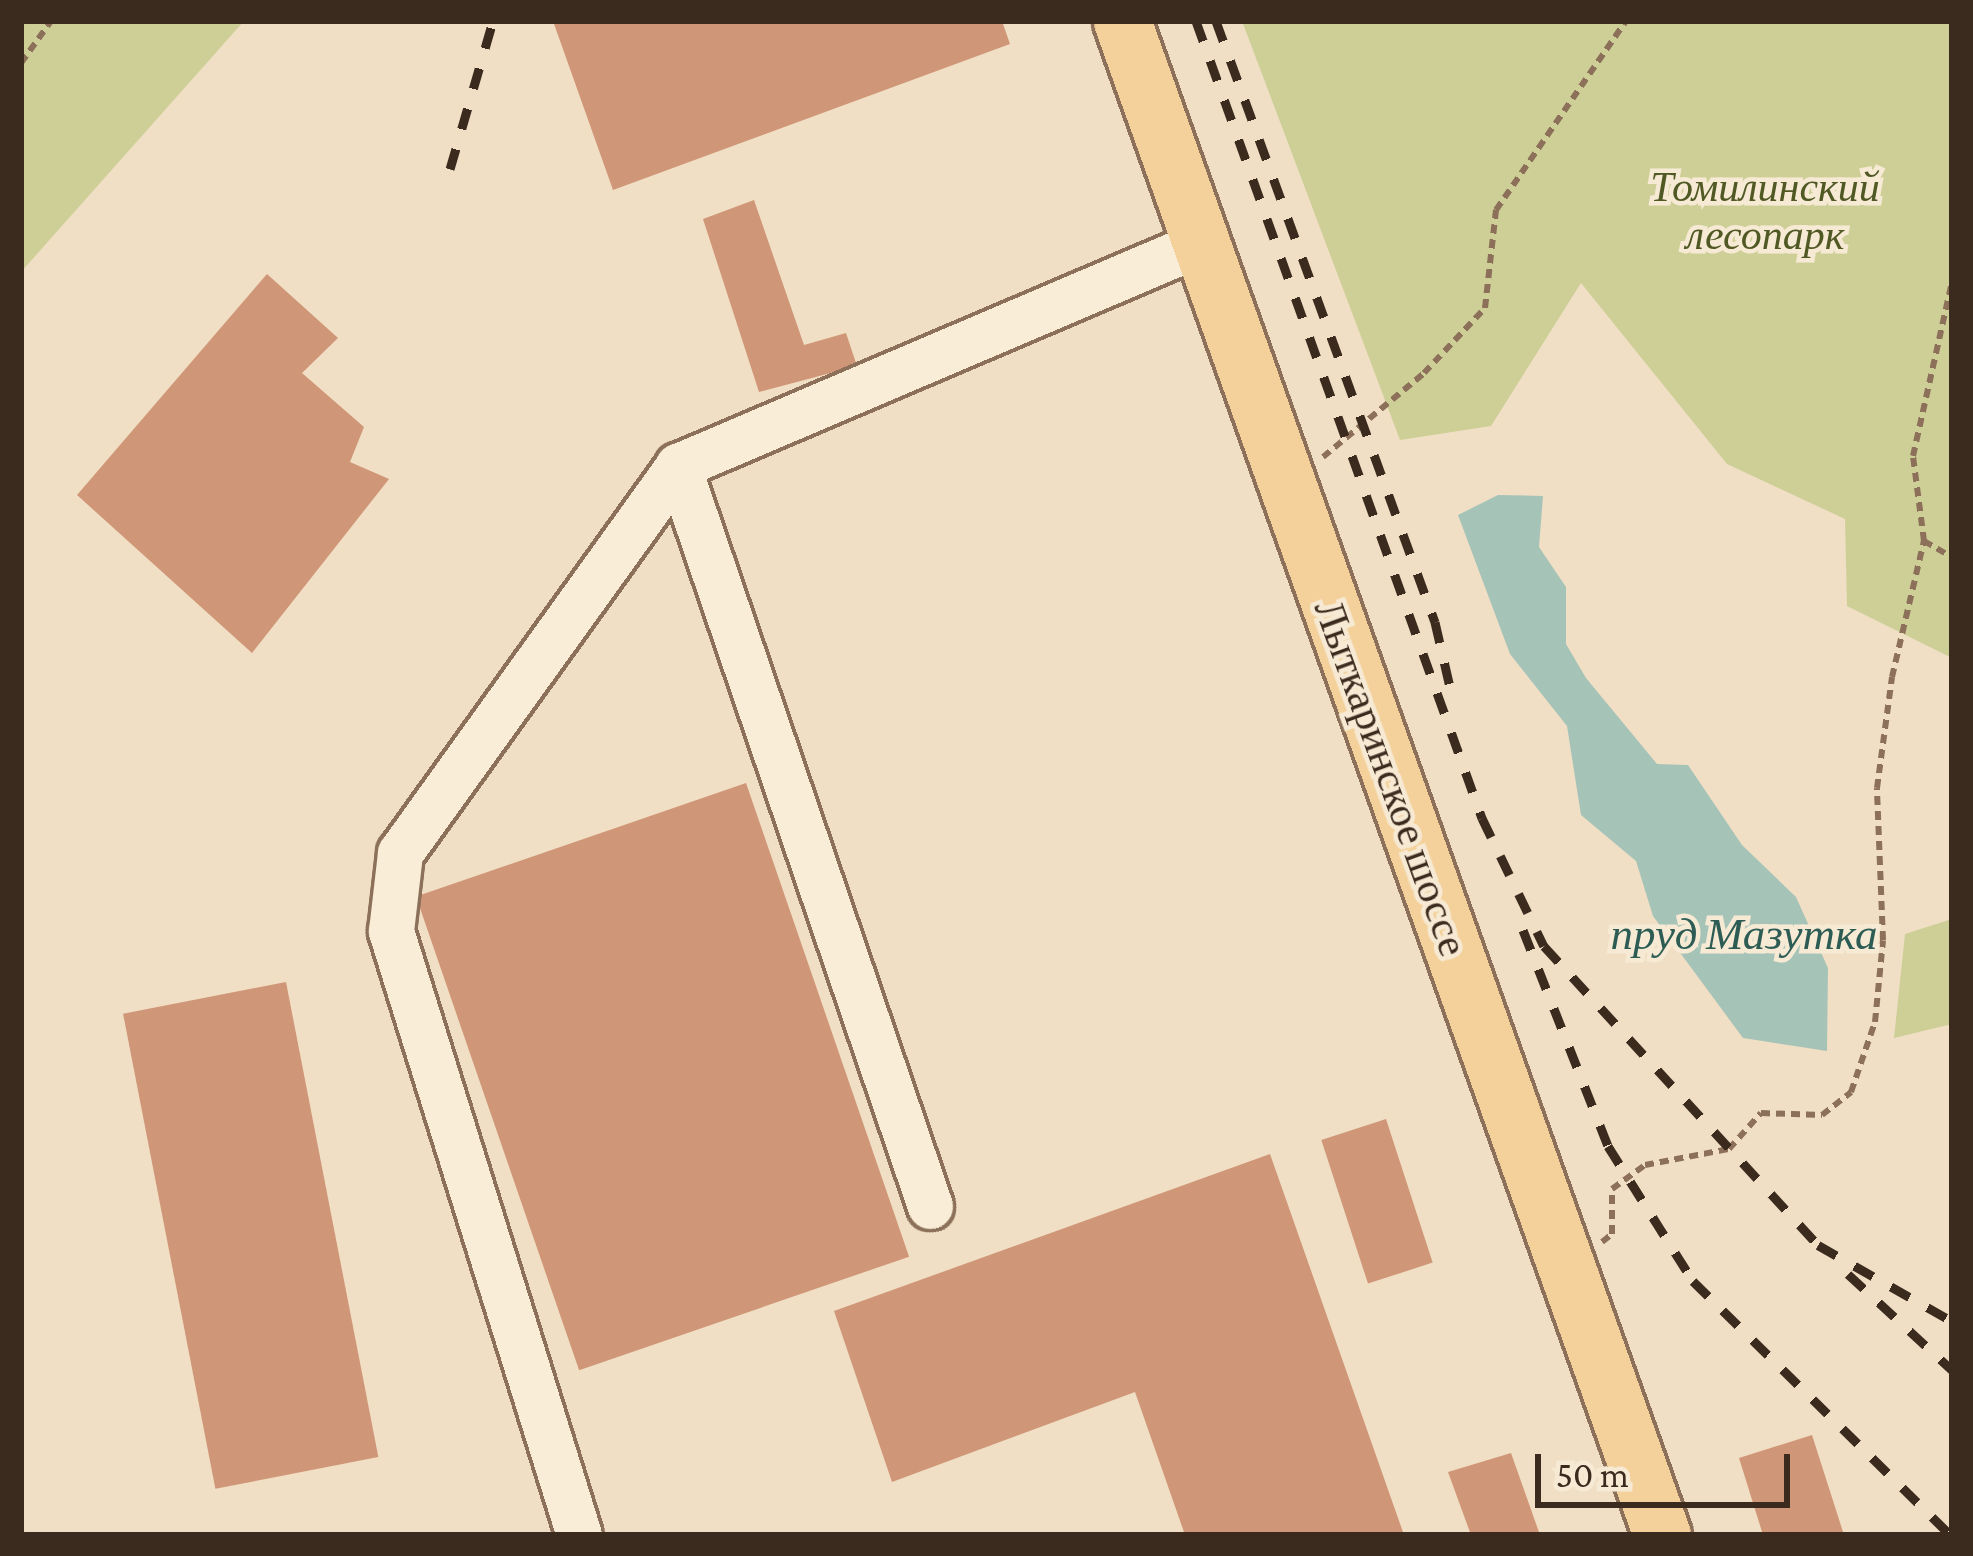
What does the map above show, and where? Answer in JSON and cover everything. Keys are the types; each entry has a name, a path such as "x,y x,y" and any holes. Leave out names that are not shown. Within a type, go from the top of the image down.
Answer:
{"main road":[{"name":"Лыткаринское шоссе","path":"1122,21 1662,1535"}],"lane":[{"path":"579,1535 391,931 400,853 678,466 1201,243"},
{"path":"678,466 930,1206"}],"path":[{"path":"21,63 51,21"},
{"path":"1316,463 1424,374 1485,308 1496,210 1626,21"},
{"path":"1565,1269 1612,1234 1612,1189 1645,1165 1729,1149 1761,1112 1822,1115 1851,1092 1875,1022 1883,940 1877,788 1892,677 1924,541 1913,456 1952,281"},
{"path":"1924,541 1952,557"}],"green space":[{"path":"21,21 244,21 21,272"},
{"name":"Томилинский лесопарк","path":"1242,21 1952,21 1952,658 1847,606 1845,519 1727,464 1581,283 1491,426 1400,440"},
{"path":"1952,919 1952,1024 1894,1038 1905,934"}],"water":[{"name":"пруд Мазутка","path":"1498,495 1543,496 1539,547 1566,587 1566,644 1586,678 1657,764 1688,765 1742,845 1796,897 1828,968 1827,1051 1743,1038 1653,916 1636,861 1581,815 1567,726 1510,654 1458,515"}],"building":[{"path":"553,21 1002,21 1010,44 613,190"},
{"path":"754,200 804,345 846,333 857,366 759,392 703,219"},
{"path":"267,274 338,338 302,373 364,427 350,462 389,479 252,653 77,495"},
{"path":"746,783 909,1257 579,1370 416,897"},
{"path":"286,982 378,1457 215,1489 123,1014"},
{"path":"1386,1119 1433,1263 1368,1284 1321,1140"},
{"path":"1270,1154 1404,1535 1185,1535 1135,1392 892,1482 834,1311"},
{"path":"1812,1435 1844,1535 1763,1535 1739,1458"},
{"path":"1511,1453 1540,1535 1471,1535 1448,1472"}],"railway":[{"path":"450,169 493,21"},
{"path":"1196,21 1482,818 1544,946 1818,1245 1952,1321"},
{"path":"1216,21 1435,622 1453,700"},
{"path":"1523,930 1608,1146 1693,1281 1951,1535"},
{"path":"1848,1274 1952,1370"}]}
